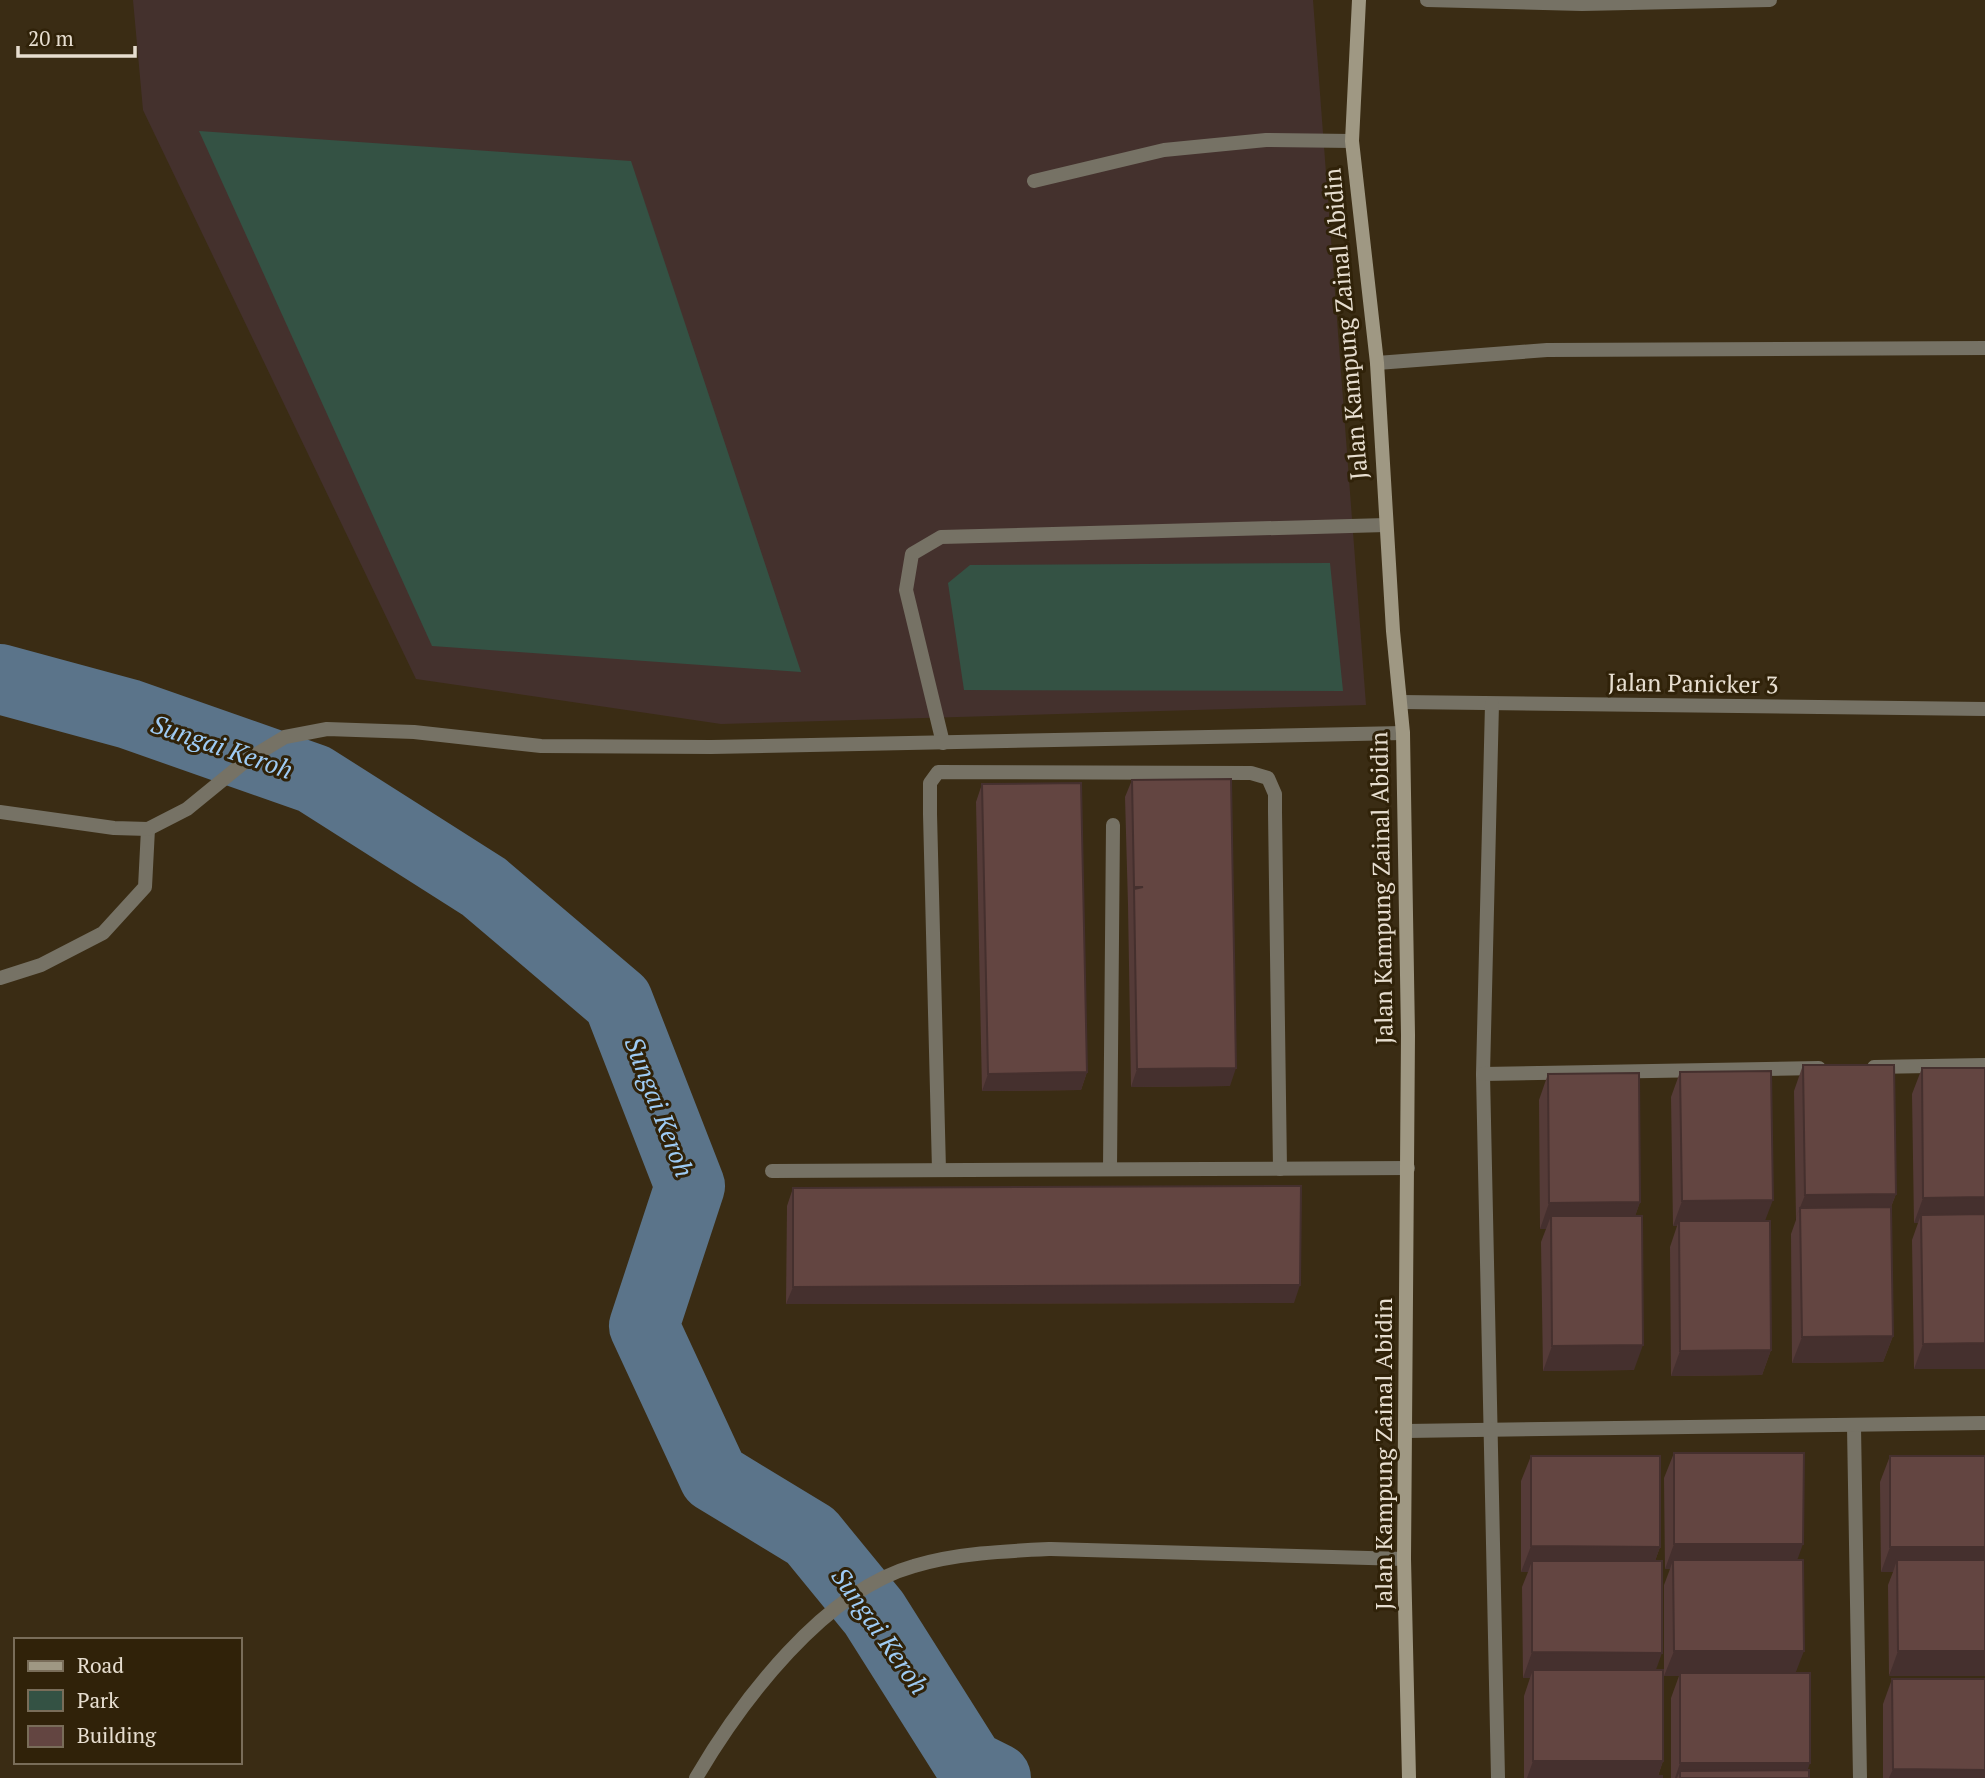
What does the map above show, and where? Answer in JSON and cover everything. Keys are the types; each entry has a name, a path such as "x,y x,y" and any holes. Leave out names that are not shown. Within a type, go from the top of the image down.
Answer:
{"street":[{"name":"Jalan Kampung Zainal Abidin","path":"1359,0 1352,141 1377,363 1386,525 1403,733 1408,1168 1404,1559 1409,1778"},
{"path":"1427,0 1582,4 1770,0"},
{"path":"1034,181 1164,150 1266,140 1352,141"},
{"path":"1377,363 1547,350 1985,348"},
{"path":"943,743 906,590 912,554 941,537 1386,525"},
{"name":"Jalan Panicker 3","path":"1401,702 1985,709"},
{"path":"1492,704 1483,1074 1498,1778"},
{"path":"0,812 114,828 148,829 187,809 247,760 285,737 327,729 362,729 541,746 711,747 1403,733"},
{"path":"939,1170 930,814 930,783 938,772 1251,772 1268,778 1275,794 1280,1169"},
{"path":"1110,1169 1113,825"},
{"path":"0,978 41,965 103,933 145,887 148,829"},
{"path":"1860,1068 1985,1065"},
{"path":"1483,1074 1832,1068"},
{"path":"772,1171 1408,1168"},
{"path":"1406,1431 1854,1427 1985,1423"},
{"path":"1854,1427 1860,1778"},
{"path":"696,1778 721,1735 749,1698 836,1607 877,1581 914,1566 993,1552 1051,1549 1404,1559"}],"shaded area":[{"path":"133,0 1313,0 1366,705 721,724 416,679 143,110"}],"green space":[{"path":"199,131 631,161 801,672 432,646"},
{"path":"1330,563 1343,691 964,690 948,583 970,565"}],"building":[{"path":"1231,779 1236,1068 1137,1069 1134,889 1143,887 1134,887 1132,780"},
{"path":"1081,783 1087,1072 988,1074 982,784"},
{"path":"1803,1065 1894,1065 1896,1194 1805,1195"},
{"path":"1922,1068 1985,1068 1985,1197 1923,1198"},
{"path":"1771,1071 1773,1200 1682,1201 1680,1072"},
{"path":"1639,1073 1640,1202 1549,1203 1548,1074"},
{"path":"1301,1186 1300,1285 793,1287 793,1188"},
{"path":"1891,1207 1893,1336 1802,1337 1800,1208"},
{"path":"1985,1214 1985,1343 1923,1344 1921,1215"},
{"path":"1551,1216 1642,1216 1643,1345 1552,1346"},
{"path":"1679,1221 1770,1221 1771,1350 1680,1351"},
{"path":"1674,1453 1804,1453 1803,1544 1674,1544"},
{"path":"1531,1456 1660,1456 1660,1547 1531,1546"},
{"path":"1890,1456 1985,1456 1985,1547 1890,1547"},
{"path":"1673,1560 1803,1560 1804,1651 1674,1651"},
{"path":"1897,1560 1985,1560 1985,1651 1898,1651"},
{"path":"1532,1561 1662,1561 1662,1653 1532,1652"},
{"path":"1533,1670 1663,1670 1663,1761 1533,1761"},
{"path":"1680,1673 1810,1673 1810,1763 1680,1763"},
{"path":"1892,1679 1985,1679 1985,1770 1893,1769"},
{"path":"1809,1770 1809,1778 1680,1778 1680,1771"},
{"path":"1662,1776 1662,1778 1532,1778"}],"waterway":[{"name":"Sungai Keroh","path":"0,679 129,714 314,779 484,887 618,1001 690,1186 644,1326 714,1477 811,1536 874,1613 970,1765 996,1778"}]}
